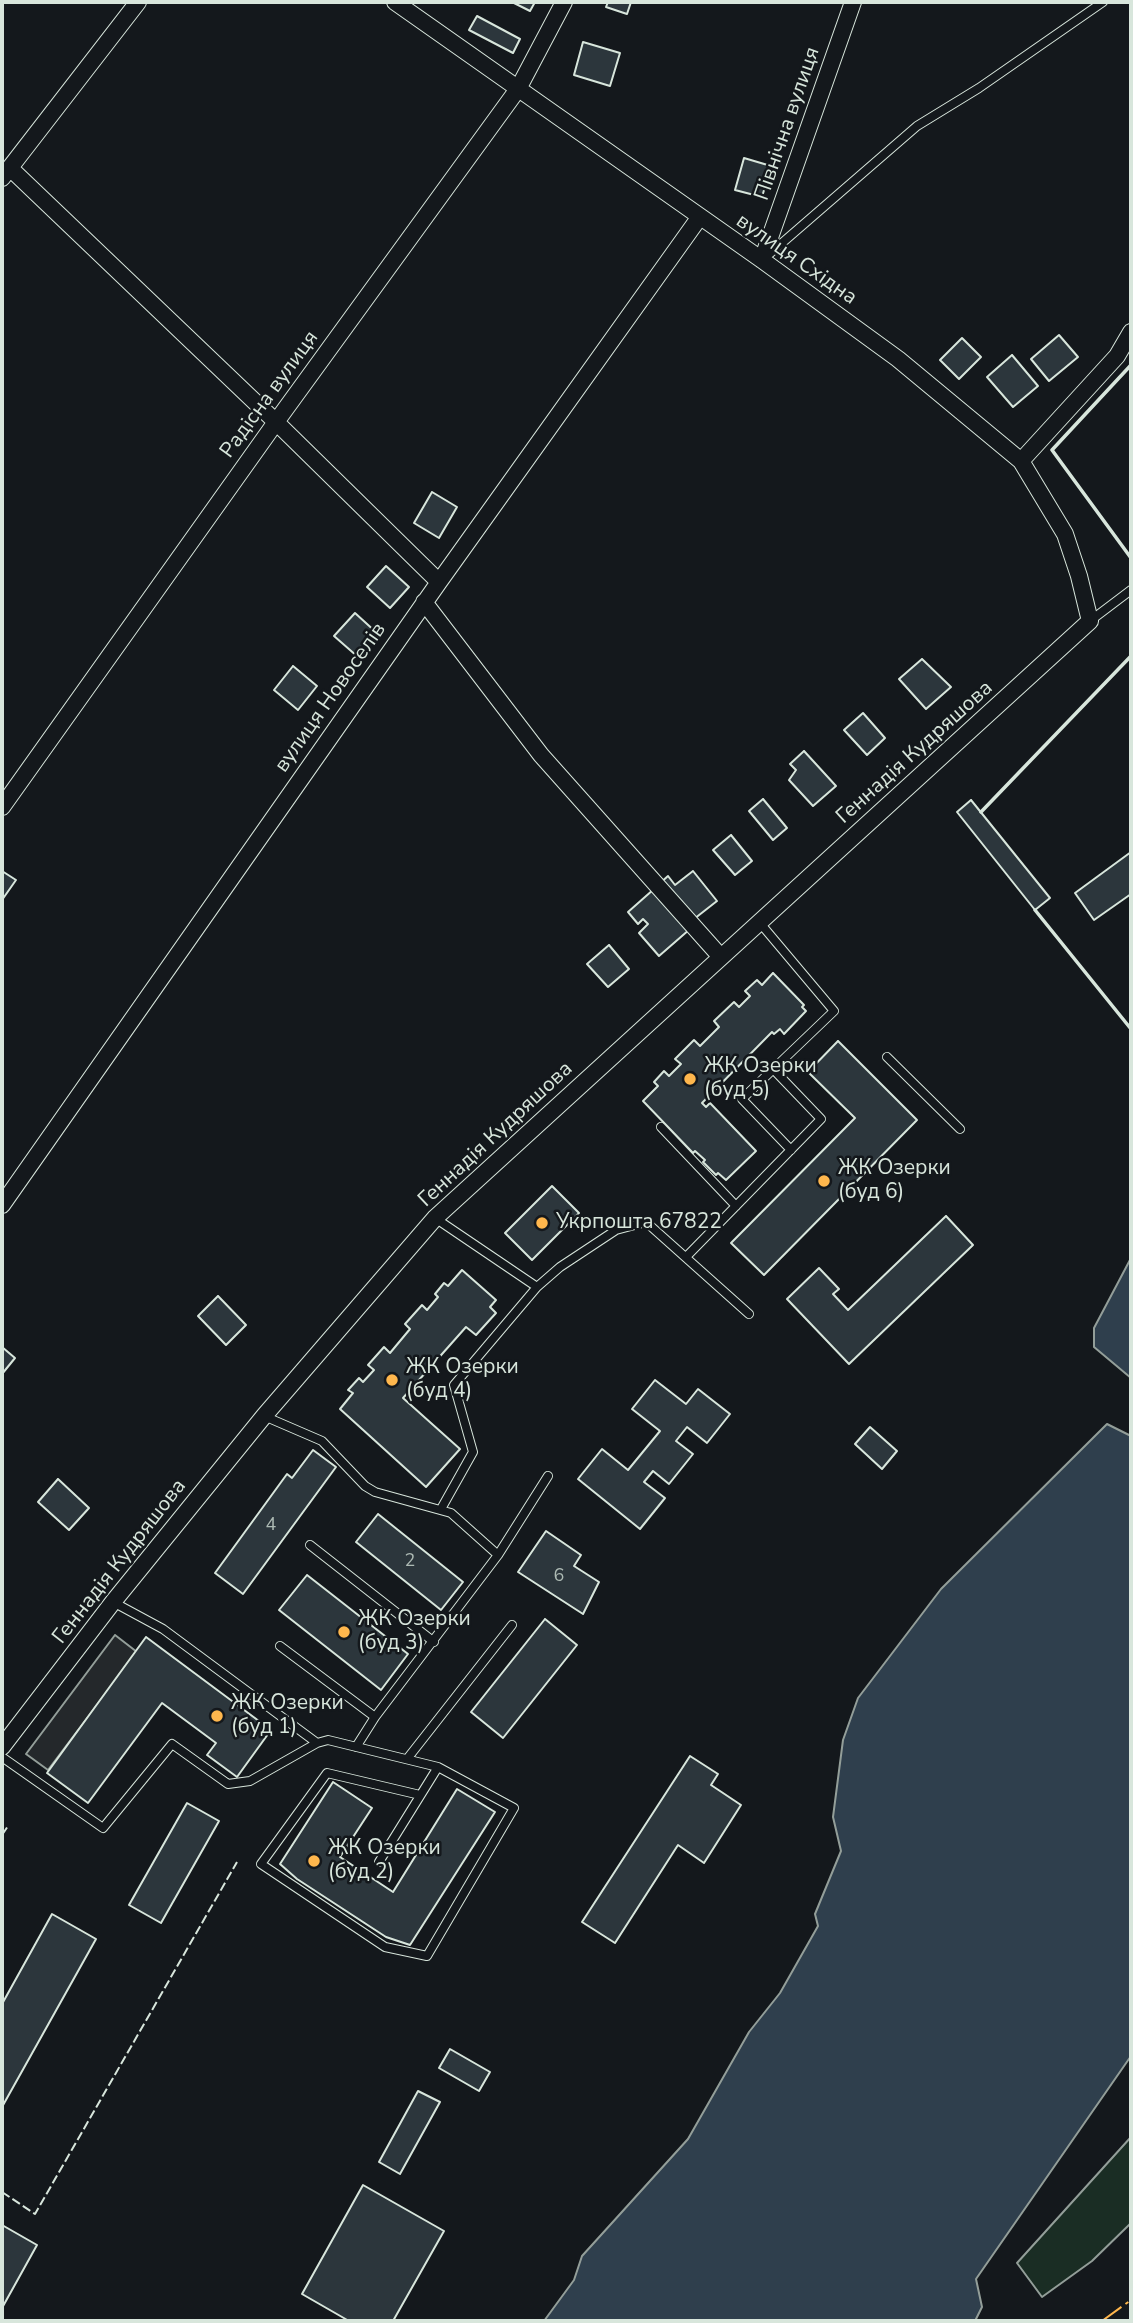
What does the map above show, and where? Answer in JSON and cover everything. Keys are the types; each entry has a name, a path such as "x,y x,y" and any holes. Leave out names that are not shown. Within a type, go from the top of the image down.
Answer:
{"street":[{"path":"138,2 4,169 276,422 439,582"},
{"name":"вулиця Східна","path":"395,2 898,359 1021,461 1065,534 1090,621"},
{"name":"Радісна вулиця","path":"2,807 276,422 518,89 564,2"},
{"name":"Північна вулиця","path":"762,260 853,2"},
{"name":"вулиця Новоселів","path":"2,1205 424,602 699,218"},
{"path":"1021,461 1117,356 1131,332"},
{"path":"424,602 541,755 720,957"},
{"name":"Геннадія Кудряшова","path":"2,1747 113,1602 264,1416 435,1218 1090,621"}],"lane":[{"path":"762,260 917,126 979,88 1103,2"},
{"path":"1090,621 1131,590"},
{"path":"760,923 834,1012 742,1099 791,1150"},
{"path":"887,1057 960,1129"},
{"path":"687,1257 821,1119 773,1069"},
{"path":"661,1127 736,1206"},
{"path":"435,1218 537,1287"},
{"path":"441,1509 473,1452 454,1385 537,1287 560,1266 616,1230 646,1222 749,1314"},
{"path":"264,1416 322,1441 365,1486 375,1492 451,1513 498,1555"},
{"path":"356,1747 375,1717 498,1555 548,1476"},
{"path":"310,1545 434,1642"},
{"path":"113,1602 163,1629 317,1743"},
{"path":"407,1759 512,1625"},
{"path":"280,1646 375,1717"},
{"path":"2,1757 103,1828 172,1744 228,1784 250,1781 317,1743 328,1740 438,1767 514,1808 427,1956 385,1947 261,1864 327,1773 420,1795"},
{"path":"379,1862 438,1767"}],"green space":[{"path":"1131,2137 1131,2223 1092,2261 1042,2297 1017,2263"}],"shaded area":[{"path":"115,1635 137,1652 48,1770 26,1754"}],"water":[{"path":"1131,1258 1131,1378 1094,1347 1094,1328"},
{"path":"1107,1424 1131,1436 1131,2056 976,2279 982,2307 975,2321 544,2321 574,2280 582,2256 688,2139 749,2032 780,1993 818,1926 815,1914 841,1851 833,1817 843,1740 858,1698 941,1589"}],"building":[{"path":"512,2 535,2 530,11"},
{"path":"608,2 631,2 627,14 606,7"},
{"path":"477,16 520,39 513,53 469,30"},
{"path":"583,42 620,53 610,86 574,75"},
{"path":"744,158 771,166 762,197 735,190"},
{"path":"1059,335 1078,357 1049,381 1031,359"},
{"path":"962,338 981,357 959,379 940,360"},
{"path":"1012,355 1038,386 1013,407 987,377"},
{"path":"432,492 457,507 439,538 414,523"},
{"path":"386,566 409,587 390,608 367,587"},
{"path":"355,613 378,634 358,657 334,636"},
{"path":"922,659 951,687 926,709 899,679"},
{"path":"293,666 317,686 298,710 274,690"},
{"path":"863,713 885,738 867,755 844,730"},
{"path":"804,751 836,786 813,806 789,780 796,770 790,764"},
{"path":"763,799 787,828 773,840 749,811"},
{"path":"971,800 1050,898 1035,910 957,812"},
{"path":"731,835 752,861 735,875 713,850"},
{"path":"1131,852 1131,894 1094,920 1075,893"},
{"path":"2,871 16,880 2,900"},
{"path":"693,871 717,901 694,919 659,884 668,876 675,885"},
{"path":"654,889 690,929 659,956 639,933 648,924 643,919 638,924 628,912"},
{"path":"609,945 629,969 608,987 587,964"},
{"name":"ЖК Озерки (буд 5)","path":"773,973 804,1005 802,1007 806,1011 784,1034 780,1029 774,1034 772,1032 702,1103 706,1107 710,1103 756,1151 726,1180 718,1173 716,1175 703,1162 705,1160 695,1151 693,1153 643,1101 658,1086 654,1082 664,1071 669,1076 681,1064 675,1059 694,1040 700,1046 719,1027 714,1021 734,1002 739,1007 750,996 745,991 757,980 762,985"},
{"name":"ЖК Озерки (буд 6)","path":"838,1041 917,1120 764,1275 731,1243 855,1118 808,1072"},
{"name":"Укрпошта 67822","path":"552,1186 579,1213 532,1260 505,1233"},
{"path":"946,1216 973,1245 849,1364 787,1299 819,1268 839,1289 833,1294 848,1310"},
{"name":"ЖК Озерки (буд 4)","path":"462,1270 496,1300 490,1307 496,1313 476,1335 466,1327 403,1398 460,1449 426,1487 340,1409 353,1393 348,1390 359,1378 363,1382 374,1370 368,1365 384,1347 390,1353 410,1329 405,1324 422,1305 427,1310 438,1297 435,1294 444,1283 448,1286"},
{"path":"218,1296 246,1325 226,1345 198,1316"},
{"path":"2,1347 15,1358 2,1374"},
{"path":"655,1380 686,1404 698,1389 730,1414 707,1443 687,1427 676,1441 693,1454 669,1484 653,1471 644,1482 665,1498 640,1529 578,1479 602,1449 628,1470 660,1431 632,1409"},
{"path":"870,1427 897,1451 882,1469 855,1444"},
{"path":"313,1450 336,1467 243,1594 215,1573 287,1474 292,1478"},
{"path":"58,1479 89,1508 69,1530 38,1502"},
{"path":"378,1514 463,1582 441,1610 356,1542"},
{"path":"546,1531 581,1555 574,1566 599,1582 583,1614 518,1572"},
{"name":"ЖК Озерки (буд 3)","path":"307,1575 408,1654 381,1690 279,1610"},
{"path":"545,1619 577,1645 503,1738 471,1712"},
{"name":"ЖК Озерки (буд 1)","path":"146,1637 271,1730 237,1777 207,1755 216,1743 162,1703 88,1803 47,1773"},
{"path":"690,1756 718,1774 711,1785 741,1805 704,1863 678,1845 615,1943 582,1922"},
{"name":"ЖК Озерки (буд 2)","path":"333,1782 372,1808 340,1857 393,1892 457,1789 495,1812 410,1945 386,1937 297,1879 280,1864"},
{"path":"187,1803 219,1821 161,1923 129,1905"},
{"path":"52,1914 96,1939 2,2107 2,2004"},
{"path":"450,2049 490,2072 479,2091 439,2068"},
{"path":"418,2091 440,2102 400,2174 379,2162"},
{"path":"363,2185 444,2231 393,2321 349,2321 302,2294"},
{"path":"2,2225 37,2245 2,2308"}],"fence":[{"path":"2,1835 8,1826"},
{"path":"2,2192 35,2214 237,1862"}],"wall":[{"path":"1131,365 1052,450 1131,558"},
{"path":"981,812 1131,656"},
{"path":"1035,910 1131,1029"}],"power":[{"path":"1102,2321 1131,2300"}],"place":[{"name":"ЖК Озерки (буд 5)","path":"690,1079"},
{"name":"ЖК Озерки (буд 6)","path":"824,1181"},
{"name":"Укрпошта 67822","path":"542,1223"},
{"name":"ЖК Озерки (буд 4)","path":"392,1380"},
{"name":"ЖК Озерки (буд 3)","path":"344,1632"},
{"name":"ЖК Озерки (буд 1)","path":"217,1716"},
{"name":"ЖК Озерки (буд 2)","path":"314,1861"}]}
